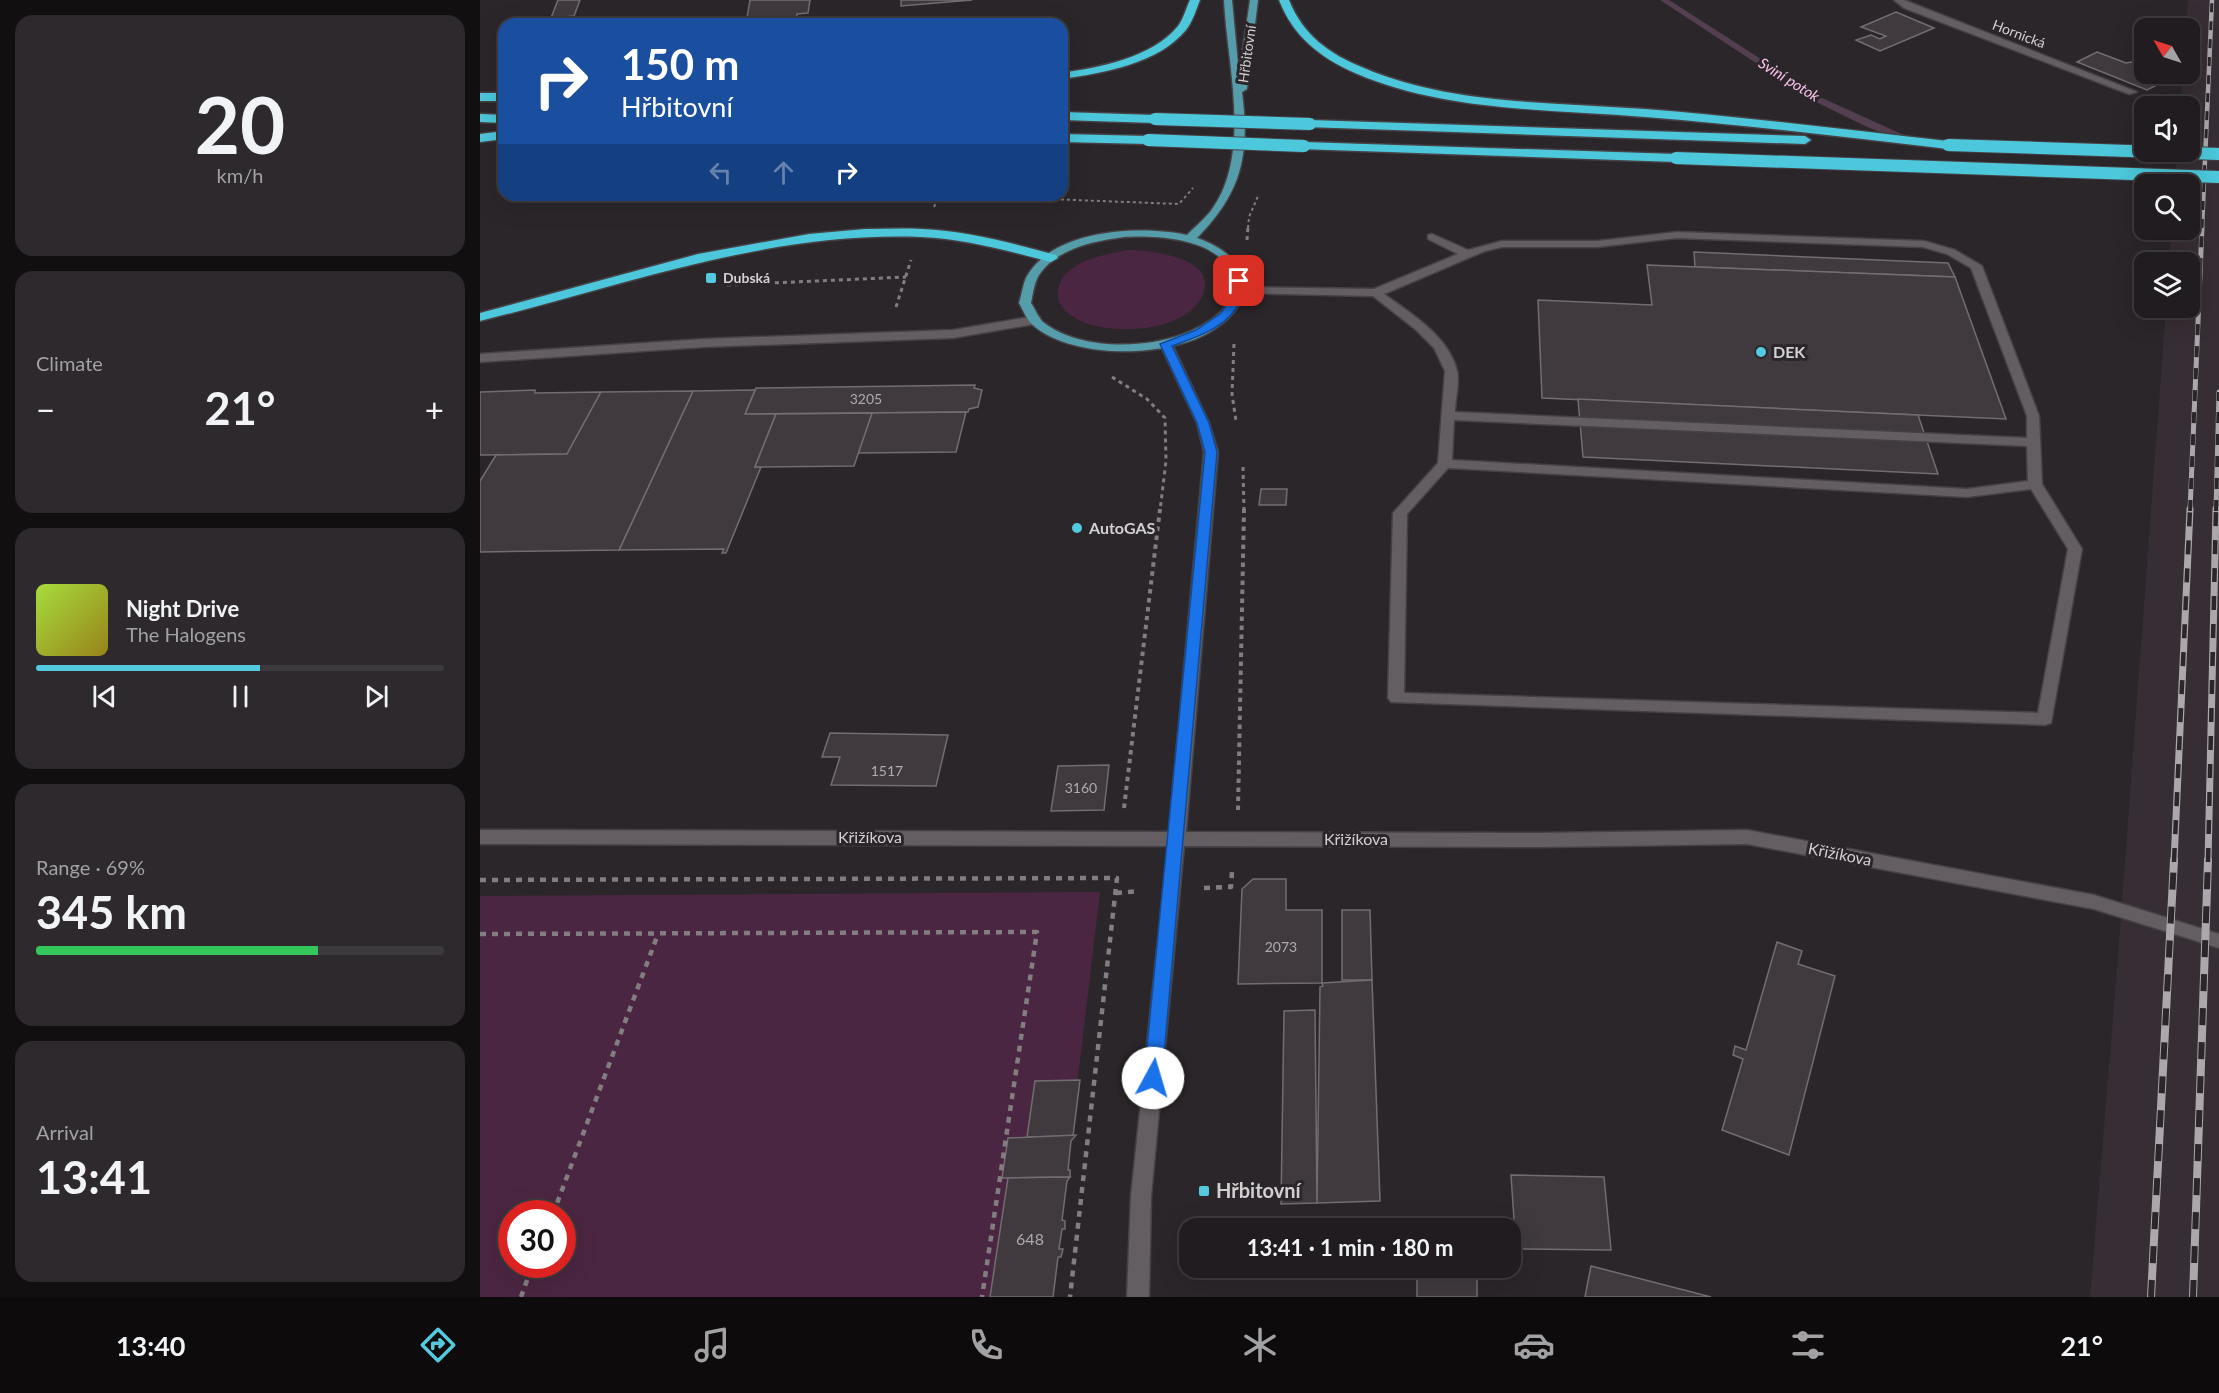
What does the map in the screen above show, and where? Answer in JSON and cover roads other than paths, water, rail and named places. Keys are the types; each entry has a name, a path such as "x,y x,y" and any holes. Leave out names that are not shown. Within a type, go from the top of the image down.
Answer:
{"highway":[{"path":"1068,75 1110,66 1157,48 1182,29 1195,0"},
{"path":"1284,0 1291,19 1300,32 1317,47 1335,59 1395,83 1469,98 1676,115 1948,145"},
{"path":"480,86 498,86"},
{"path":"480,97 498,97"},
{"path":"1068,116 2219,154"},
{"path":"480,118 498,119"},
{"path":"480,138 498,136"},
{"path":"1068,138 2219,177"},
{"path":"480,317 654,270 763,245 842,235 920,233 992,242 1051,258"}],"main road":[{"name":"Hřbitovní","path":"1189,239 1204,227 1220,207 1236,173 1240,136 1239,107 1228,26 1228,0"},
{"name":"Hřbitovní","path":"1239,107 1254,0"},
{"path":"1155,233 1189,239 1206,245 1229,261 1236,271 1239,290 1231,308 1200,332 1166,344 1127,349 1088,346 1055,335 1035,320 1026,302 1026,291 1035,273 1051,258 1071,247 1106,236 1155,233"}],"street":[{"name":"Hornická","path":"1898,0 1907,6 2132,92"},
{"path":"1239,290 1376,294 1482,248 1502,244 1597,244 1677,235 1924,244 1951,252 1976,266 2033,416 2035,484 2075,549 2045,719 1396,698 1400,513 1445,464 1451,371 1439,347 1419,327 1376,294"},
{"path":"1432,237 1467,255"},
{"path":"480,358 704,343 972,332 1035,320"},
{"path":"1138,1297 1141,1196 1211,452 1203,423 1166,344"},
{"path":"1447,416 2033,442"},
{"path":"1445,464 1967,493 2035,484"},
{"name":"Křižíkova","path":"480,837 1542,840 1747,837 2094,902 2219,941"}],"waterway":[{"name":"Sviní potok","path":"1664,0 1817,99 1870,125 1912,141"}],"railway":[{"path":"2202,228 2212,0"},
{"path":"2190,511 2202,227"},
{"path":"2216,511 2219,392"},
{"path":"2174,862 2190,509"},
{"path":"2208,862 2216,509"},
{"path":"2151,1297 2174,860"},
{"path":"2193,1297 2208,860"}],"place":[{"name":"Dubská","path":"711,278"},
{"name":"DEK","path":"1761,352"},
{"name":"AutoGAS","path":"1077,528"},
{"name":"Hřbitovní","path":"1204,1191"}]}
